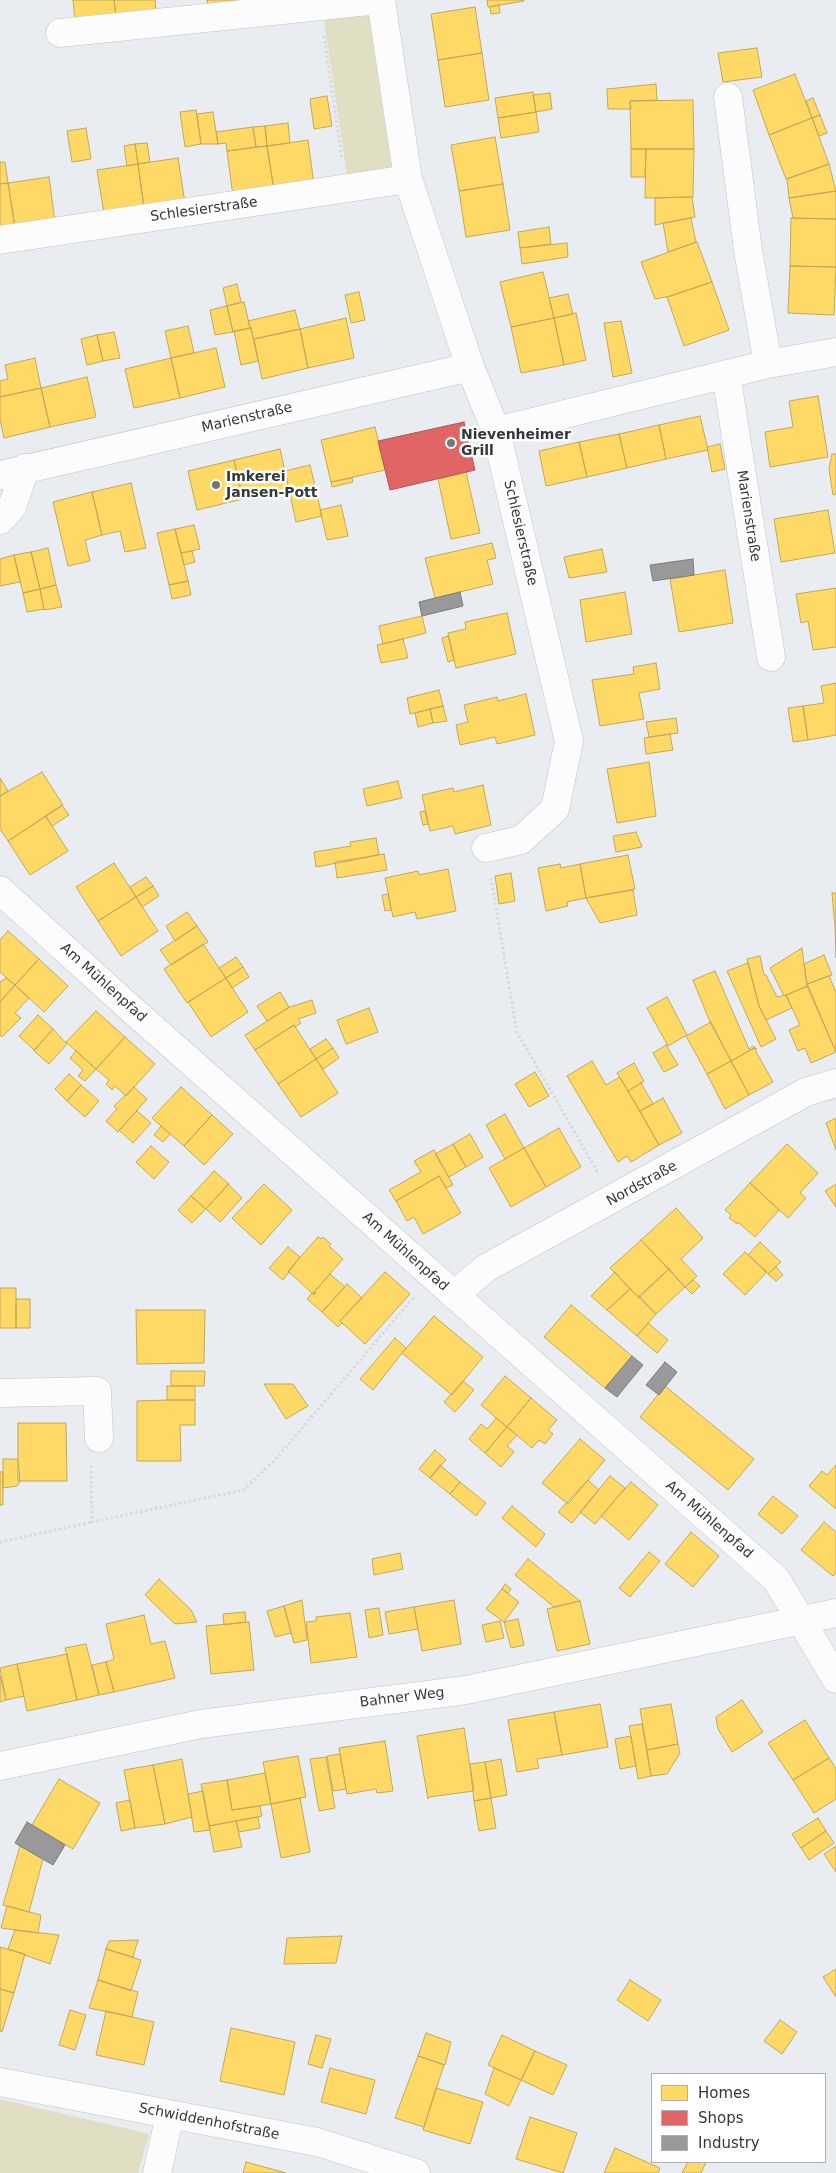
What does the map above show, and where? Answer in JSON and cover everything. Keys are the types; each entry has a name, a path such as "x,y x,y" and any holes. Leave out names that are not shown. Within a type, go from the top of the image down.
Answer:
{"street":[{"name":"Schlesierstraße","path":"60,33 380,0 408,179 470,367 496,431 568,741 555,809 521,840 486,848"},
{"path":"728,97 748,250 768,364"},
{"name":"Schlesierstraße","path":"0,240 408,179"},
{"path":"496,431 768,364 836,352"},
{"name":"Marienstraße","path":"0,520 12,507 13,472 470,367"},
{"name":"Marienstraße","path":"726,374 771,657"},
{"name":"Am Mühlenpfad","path":"0,890 432,1276 776,1579 803,1621 836,1679"},
{"name":"Nordstraße","path":"454,1295 486,1268 613,1200 806,1092 836,1083"},
{"path":"0,1393 97,1391 99,1438"},
{"name":"Bahner Weg","path":"0,1766 201,1724 466,1690 836,1613"},
{"name":"Schwiddenhofstraße","path":"0,2082 317,2142 416,2173"},
{"path":"157,2173 170,2115"}],"path":[{"path":"319,6 346,189"},
{"path":"486,848 517,1032 613,1200"},
{"path":"0,1542 243,1490 274,1461 432,1276"},
{"path":"92,1522 90,1458 99,1438"}],"shaded area":[{"path":"369,14 392,171 348,182 323,15"},
{"path":"0,2099 149,2134 138,2173 0,2173"}],"building: Homes":[{"path":"73,0 114,0 116,16 75,20"},
{"path":"114,0 155,0 156,12 116,16"},
{"path":"207,0 248,0 208,6"},
{"path":"487,0 524,0 524,1 488,7"},
{"path":"499,5 500,13 491,14 490,7"},
{"path":"475,7 482,53 438,60 431,14"},
{"path":"757,48 762,77 723,82 718,53"},
{"path":"482,53 489,100 445,107 438,60"},
{"path":"795,74 812,118 769,135 753,90"},
{"path":"656,84 657,100 630,101 631,109 608,109 607,89"},
{"path":"533,92 536,112 498,118 495,98"},
{"path":"550,93 552,109 536,112 533,95"},
{"path":"327,96 332,126 314,129 310,99"},
{"path":"813,98 820,115 812,118 806,101"},
{"path":"693,100 694,149 631,149 630,101"},
{"path":"196,110 201,144 185,147 180,112"},
{"path":"213,112 218,144 201,144 197,114"},
{"path":"536,112 539,132 501,138 498,118"},
{"path":"820,115 827,133 819,136 812,118"},
{"path":"812,118 829,164 786,179 769,135"},
{"path":"288,123 290,143 267,146 265,126"},
{"path":"265,126 267,146 256,147 253,127"},
{"path":"253,127 256,147 227,151 226,143 218,144 216,132"},
{"path":"86,128 91,159 72,162 67,131"},
{"path":"495,137 503,184 459,191 451,145"},
{"path":"308,140 314,184 274,190 267,146"},
{"path":"147,143 150,162 138,164 135,144"},
{"path":"135,144 138,164 127,166 124,146"},
{"path":"267,146 274,190 233,196 227,151"},
{"path":"631,149 646,149 645,177 631,177"},
{"path":"646,149 694,149 693,197 645,198"},
{"path":"178,158 185,203 144,208 138,164"},
{"path":"0,162 5,162 8,183 0,184"},
{"path":"138,164 144,208 104,214 97,170"},
{"path":"829,164 836,191 789,198 787,179"},
{"path":"49,177 55,221 15,227 8,183"},
{"path":"8,183 15,227 0,229 0,184"},
{"path":"503,184 510,230 466,237 459,191"},
{"path":"836,191 836,219 793,218 789,198"},
{"path":"692,197 695,217 655,225 655,198"},
{"path":"691,218 696,242 668,252 663,223"},
{"path":"791,218 836,219 836,267 790,266"},
{"path":"549,227 551,244 520,248 518,232"},
{"path":"697,242 712,282 671,296 655,299 641,262"},
{"path":"567,243 568,257 522,264 520,248"},
{"path":"790,266 836,267 834,315 788,313"},
{"path":"543,272 554,318 511,327 500,282"},
{"path":"712,282 729,330 684,346 667,297"},
{"path":"237,284 241,302 227,306 223,288"},
{"path":"359,292 365,320 351,323 345,295"},
{"path":"568,294 573,314 554,318 549,298"},
{"path":"244,302 250,328 233,332 227,306"},
{"path":"227,306 233,332 215,335 210,310"},
{"path":"295,310 300,329 254,339 248,321"},
{"path":"576,313 586,360 564,365 554,318"},
{"path":"346,318 354,358 308,368 300,329"},
{"path":"554,318 564,365 521,373 511,327"},
{"path":"621,321 632,373 613,377 604,323"},
{"path":"188,326 194,353 171,358 165,331"},
{"path":"251,328 258,361 241,365 234,331"},
{"path":"300,329 308,368 262,379 254,339"},
{"path":"114,332 120,358 103,361 97,335"},
{"path":"97,335 103,361 87,365 81,339"},
{"path":"216,348 225,387 180,398 171,358"},
{"path":"35,358 41,388 0,397 0,381 8,379 5,365"},
{"path":"171,358 180,398 134,408 125,369"},
{"path":"87,377 96,417 50,427 41,388"},
{"path":"41,388 50,427 4,438 0,419 0,397"},
{"path":"818,396 828,457 770,467 765,432 793,427 789,401"},
{"path":"700,416 708,450 666,459 659,425"},
{"path":"659,425 666,459 627,468 619,434"},
{"path":"375,427 385,470 331,482 321,440"},
{"path":"619,434 627,468 587,477 579,442"},
{"path":"579,442 587,477 546,486 539,451"},
{"path":"720,444 725,469 712,472 707,447"},
{"path":"280,449 289,489 243,499 234,460"},
{"path":"832,454 836,454 836,494 833,495 829,469"},
{"name":"Imkerei Jansen-Pott","path":"234,460 243,499 197,510 188,471"},
{"path":"310,465 322,516 296,522 285,471"},
{"path":"466,472 480,533 451,539 438,479"},
{"path":"352,478 353,482 332,487 331,482"},
{"path":"131,483 146,548 125,552 120,531 102,535 92,492"},
{"path":"92,492 102,535 85,540 90,561 68,566 53,502"},
{"path":"341,505 348,536 327,540 320,510"},
{"path":"828,510 835,553 781,562 774,519"},
{"path":"194,525 200,549 181,553 175,529"},
{"path":"175,529 188,581 169,585 157,533"},
{"path":"492,543 496,558 487,560 493,584 435,598 425,558"},
{"path":"48,548 56,585 40,589 31,552"},
{"path":"602,549 607,572 569,578 564,557"},
{"path":"192,551 195,562 184,565 181,553"},
{"path":"31,552 40,589 23,593 14,555"},
{"path":"14,555 20,582 0,586 0,559"},
{"path":"725,570 733,623 679,632 670,579"},
{"path":"188,581 191,595 172,599 169,585"},
{"path":"56,585 62,607 44,610 40,589"},
{"path":"836,588 836,647 813,650 808,621 801,623 796,594"},
{"path":"40,589 44,609 27,612 23,593"},
{"path":"625,592 632,634 586,642 580,600"},
{"path":"507,613 516,654 456,668 448,633 466,629 465,622"},
{"path":"422,616 426,633 383,644 379,626"},
{"path":"448,636 454,660 448,662 442,638"},
{"path":"403,639 408,658 381,663 377,645"},
{"path":"656,663 660,689 639,693 644,719 600,726 592,680 634,674 633,667"},
{"path":"836,683 836,735 808,740 803,706 824,703 821,686"},
{"path":"439,690 443,706 410,714 407,698"},
{"path":"526,694 535,735 497,744 495,737 460,745 456,725 468,722 464,705 497,697 498,701"},
{"path":"443,706 447,721 433,723 430,709"},
{"path":"803,706 808,740 793,742 788,708"},
{"path":"430,709 433,723 418,727 415,713"},
{"path":"676,718 678,733 649,737 646,722"},
{"path":"670,734 673,750 646,754 644,738"},
{"path":"649,762 656,816 617,823 607,769"},
{"path":"42,772 63,805 8,841 0,829 0,796"},
{"path":"0,778 8,791 0,796"},
{"path":"398,781 402,798 367,806 363,789"},
{"path":"483,785 491,825 455,834 453,826 430,831 422,795 453,788 454,792"},
{"path":"62,805 69,815 52,826 45,816"},
{"path":"425,811 428,824 423,825 420,812"},
{"path":"46,816 68,851 30,875 8,841"},
{"path":"636,832 642,847 616,852 613,836"},
{"path":"376,838 379,855 316,867 314,852 351,846 350,842"},
{"path":"384,854 387,870 337,878 335,862"},
{"path":"628,855 635,889 586,898 580,864"},
{"path":"114,863 136,897 98,921 76,887"},
{"path":"560,864 561,868 580,864 586,898 567,902 568,906 546,911 538,868"},
{"path":"448,869 456,911 417,919 415,912 393,917 385,878 418,871 419,875"},
{"path":"511,873 515,901 499,904 495,876"},
{"path":"146,877 153,886 136,897 130,887"},
{"path":"153,886 159,896 142,907 136,897"},
{"path":"633,890 637,915 600,923 586,898"},
{"path":"832,893 836,893 836,958 835,927"},
{"path":"388,894 391,910 385,911 382,895"},
{"path":"136,897 158,931 121,956 98,921"},
{"path":"187,912 197,926 175,941 166,926"},
{"path":"197,926 208,942 171,965 160,950"},
{"path":"8,931 39,959 15,985 0,972 0,940"},
{"path":"203,944 226,978 187,1003 164,969"},
{"path":"802,948 807,986 784,996 770,968"},
{"path":"824,955 832,975 807,984 804,964"},
{"path":"760,956 764,975 766,975 777,997 786,995 792,1008 766,1020 759,1006 747,959"},
{"path":"236,957 243,967 226,978 219,968"},
{"path":"39,959 68,986 44,1012 15,985"},
{"path":"748,963 759,1006 776,1039 761,1047 727,971"},
{"path":"243,967 249,977 232,988 226,978"},
{"path":"715,971 749,1049 753,1046 757,1049 754,1048 731,1061 710,1022 693,980"},
{"path":"829,976 836,992 836,1052 807,986 807,984"},
{"path":"6,978 15,985 0,1002 0,982"},
{"path":"226,978 248,1012 211,1037 188,1002"},
{"path":"15,985 29,998 15,1013 21,1018 2,1037 0,1035 0,1002"},
{"path":"808,986 836,1052 811,1063 805,1048 798,1051 789,1030 800,1025 786,995"},
{"path":"280,992 289,1007 267,1021 257,1006"},
{"path":"667,997 687,1035 668,1046 647,1008"},
{"path":"312,1000 316,1013 298,1019 301,1023 295,1027 294,1025 255,1050 245,1035 290,1007"},
{"path":"369,1008 378,1032 346,1044 337,1020"},
{"path":"96,1011 125,1037 96,1069 66,1042"},
{"path":"38,1015 53,1029 34,1050 19,1036"},
{"path":"711,1022 731,1061 707,1074 686,1036"},
{"path":"294,1025 316,1059 278,1084 255,1050"},
{"path":"53,1029 67,1044 49,1064 34,1051"},
{"path":"125,1037 155,1064 126,1096 115,1086 112,1090 106,1084 109,1080 96,1069"},
{"path":"326,1039 333,1048 316,1059 310,1049"},
{"path":"666,1045 678,1065 664,1072 653,1053"},
{"path":"333,1048 339,1058 323,1069 316,1059"},
{"path":"754,1048 773,1082 749,1095 731,1061"},
{"path":"76,1051 96,1069 85,1081 78,1076 83,1070 70,1058"},
{"path":"316,1059 338,1093 301,1117 278,1084"},
{"path":"592,1061 606,1085 620,1077 659,1145 631,1162 627,1156 618,1162 567,1076"},
{"path":"731,1061 749,1095 725,1109 707,1074"},
{"path":"634,1063 644,1081 628,1091 617,1073"},
{"path":"535,1072 549,1096 529,1107 515,1084"},
{"path":"69,1074 81,1085 67,1101 55,1089"},
{"path":"641,1083 653,1104 640,1111 628,1091"},
{"path":"81,1085 99,1101 85,1117 67,1101"},
{"path":"134,1087 147,1099 118,1132 106,1121 117,1109 114,1106"},
{"path":"181,1087 212,1115 184,1146 152,1118"},
{"path":"663,1098 682,1133 659,1145 640,1111"},
{"path":"137,1111 151,1123 133,1143 119,1130"},
{"path":"505,1114 524,1148 505,1159 486,1125"},
{"path":"212,1115 233,1134 204,1165 184,1146"},
{"path":"836,1118 836,1150 826,1123"},
{"path":"161,1126 170,1134 163,1142 154,1135"},
{"path":"559,1128 581,1167 546,1187 524,1148"},
{"path":"470,1134 483,1157 466,1167 453,1144"},
{"path":"453,1144 466,1167 449,1177 435,1154"},
{"path":"787,1144 818,1173 800,1193 806,1198 788,1218 750,1183"},
{"path":"151,1146 169,1162 154,1179 136,1162"},
{"path":"524,1148 546,1187 511,1207 489,1168"},
{"path":"434,1150 453,1185 446,1188 439,1176 396,1201 389,1190 421,1172 414,1161"},
{"path":"214,1171 229,1184 206,1209 191,1196"},
{"path":"439,1176 461,1213 423,1234 414,1217 407,1221 396,1201"},
{"path":"750,1183 779,1210 755,1237 738,1222 737,1224 729,1218 731,1215 725,1210"},
{"path":"228,1184 242,1198 220,1222 206,1209"},
{"path":"264,1184 292,1210 261,1245 232,1218"},
{"path":"836,1184 836,1207 825,1191"},
{"path":"191,1196 206,1209 192,1223 178,1210"},
{"path":"676,1208 703,1238 681,1259 697,1276 685,1287 641,1240"},
{"path":"318,1237 321,1239 323,1237 331,1244 329,1246 343,1259 314,1292 314,1295 288,1271"},
{"path":"641,1240 669,1269 639,1298 610,1268"},
{"path":"760,1242 781,1262 768,1274 748,1255"},
{"path":"288,1247 300,1257 283,1280 269,1268"},
{"path":"745,1252 767,1272 745,1295 723,1274"},
{"path":"776,1267 783,1275 776,1281 768,1274"},
{"path":"669,1269 685,1287 656,1314 639,1296"},
{"path":"385,1272 410,1294 365,1344 340,1321"},
{"path":"615,1272 630,1289 607,1310 591,1296"},
{"path":"330,1274 345,1287 322,1312 307,1299 312,1293 316,1293 314,1292"},
{"path":"693,1280 700,1286 692,1294 685,1287"},
{"path":"347,1284 362,1298 340,1321 342,1323 338,1327 322,1312"},
{"path":"0,1288 16,1288 16,1328 0,1328"},
{"path":"630,1289 656,1314 637,1336 607,1310"},
{"path":"16,1299 30,1299 30,1328 16,1328"},
{"path":"571,1305 632,1356 605,1388 544,1337"},
{"path":"136,1310 205,1310 204,1363 137,1364"},
{"path":"434,1316 483,1357 452,1395 402,1353"},
{"path":"648,1323 668,1340 657,1353 637,1336"},
{"path":"395,1338 406,1348 373,1390 360,1379"},
{"path":"171,1371 205,1371 204,1386 171,1386"},
{"path":"505,1376 531,1398 507,1427 481,1405"},
{"path":"463,1381 474,1390 455,1412 444,1402"},
{"path":"264,1384 293,1384 308,1406 286,1419"},
{"path":"167,1386 195,1386 195,1400 167,1400"},
{"path":"665,1386 754,1459 728,1490 640,1417"},
{"path":"531,1398 557,1420 548,1430 553,1434 545,1444 539,1440 532,1448 507,1427"},
{"path":"195,1400 195,1425 180,1425 181,1461 137,1461 137,1401"},
{"path":"496,1418 507,1427 485,1453 469,1439 481,1424 487,1429"},
{"path":"18,1423 66,1423 67,1481 18,1481"},
{"path":"507,1427 517,1435 507,1446 514,1452 501,1467 485,1453"},
{"path":"580,1439 605,1460 568,1504 542,1483"},
{"path":"435,1450 446,1460 430,1478 419,1469"},
{"path":"3,1459 18,1459 20,1482 17,1486 3,1488"},
{"path":"440,1465 460,1482 450,1494 430,1478"},
{"path":"836,1465 836,1509 809,1486 822,1471 827,1475"},
{"path":"0,1472 3,1472 3,1505 0,1505"},
{"path":"610,1476 625,1488 595,1524 580,1512"},
{"path":"588,1480 599,1490 572,1523 558,1512"},
{"path":"460,1482 486,1503 476,1516 450,1494"},
{"path":"631,1482 658,1505 629,1540 601,1516"},
{"path":"773,1496 798,1516 782,1534 758,1514"},
{"path":"512,1506 545,1534 536,1547 502,1518"},
{"path":"824,1522 836,1532 836,1573 833,1576 801,1550"},
{"path":"691,1532 719,1556 693,1587 665,1564"},
{"path":"649,1552 660,1561 630,1597 619,1588"},
{"path":"400,1553 403,1569 374,1575 372,1559"},
{"path":"528,1559 580,1601 554,1607 515,1575"},
{"path":"159,1579 191,1610 197,1622 175,1624 145,1595"},
{"path":"505,1584 511,1589 508,1593 502,1589"},
{"path":"502,1589 519,1602 504,1622 486,1609"},
{"path":"302,1600 307,1640 294,1643 284,1606"},
{"path":"454,1600 461,1644 422,1651 414,1607"},
{"path":"580,1601 590,1644 557,1651 547,1609"},
{"path":"284,1606 291,1633 275,1637 267,1611"},
{"path":"414,1607 418,1629 389,1634 385,1612"},
{"path":"379,1608 383,1635 369,1638 365,1610"},
{"path":"245,1612 246,1622 224,1625 223,1614"},
{"path":"350,1613 357,1657 311,1663 306,1622 316,1621 316,1617"},
{"path":"144,1615 151,1644 165,1641 175,1678 114,1692 106,1662 114,1659 106,1624"},
{"path":"518,1619 524,1645 511,1648 504,1622"},
{"path":"500,1621 504,1638 486,1642 482,1625"},
{"path":"249,1622 254,1670 211,1674 206,1626"},
{"path":"86,1644 99,1695 77,1700 65,1648"},
{"path":"67,1654 77,1700 27,1711 17,1664"},
{"path":"106,1662 114,1692 99,1695 92,1665"},
{"path":"17,1664 24,1696 6,1700 0,1668"},
{"path":"0,1676 6,1700 0,1702"},
{"path":"742,1700 763,1732 732,1752 718,1729 716,1717"},
{"path":"600,1704 608,1747 562,1755 554,1712"},
{"path":"671,1704 678,1744 647,1750 640,1709"},
{"path":"554,1712 562,1755 537,1759 539,1768 517,1772 508,1720"},
{"path":"805,1720 829,1758 793,1780 768,1743"},
{"path":"642,1724 651,1776 638,1779 629,1726"},
{"path":"464,1728 474,1791 429,1797 428,1799 417,1736"},
{"path":"631,1736 636,1766 620,1769 615,1739"},
{"path":"385,1741 393,1791 377,1793 376,1789 347,1794 339,1748"},
{"path":"678,1744 680,1753 667,1774 651,1776 647,1750"},
{"path":"340,1754 346,1789 333,1791 327,1756"},
{"path":"298,1756 306,1797 271,1804 263,1762"},
{"path":"326,1757 335,1808 319,1811 310,1759"},
{"path":"829,1758 836,1769 836,1799 814,1813 793,1780"},
{"path":"182,1759 192,1817 165,1824 153,1765"},
{"path":"501,1759 507,1795 491,1798 485,1762"},
{"path":"485,1762 491,1798 474,1801 470,1764"},
{"path":"153,1765 165,1824 135,1828 124,1770"},
{"path":"265,1773 271,1804 232,1810 227,1780"},
{"path":"59,1779 100,1803 73,1849 32,1825"},
{"path":"227,1780 232,1810 260,1806 262,1816 209,1826 201,1784"},
{"path":"203,1791 210,1830 194,1832 188,1794"},
{"path":"300,1798 310,1852 281,1858 271,1804"},
{"path":"491,1798 496,1828 479,1831 474,1801"},
{"path":"130,1800 135,1828 121,1831 116,1803"},
{"path":"258,1817 260,1828 239,1832 236,1821"},
{"path":"818,1818 826,1831 801,1848 792,1834"},
{"path":"236,1821 242,1847 214,1852 209,1826"},
{"path":"826,1831 834,1843 809,1860 801,1848"},
{"path":"20,1846 43,1859 29,1912 3,1905"},
{"path":"836,1846 836,1872 824,1854"},
{"path":"7,1906 41,1915 38,1933 1,1928"},
{"path":"15,1930 59,1935 50,1964 8,1949"},
{"path":"342,1936 336,1963 284,1964 287,1938"},
{"path":"138,1940 133,1957 106,1949 109,1941"},
{"path":"0,1947 25,1954 14,1993 0,1989"},
{"path":"106,1949 141,1960 131,1991 98,1980"},
{"path":"836,1969 836,1997 823,1977"},
{"path":"98,1980 138,1992 132,2017 89,2008"},
{"path":"630,1980 661,2000 648,2021 617,2000"},
{"path":"0,1989 14,1993 2,2032 0,2031"},
{"path":"70,2010 86,2015 75,2050 59,2045"},
{"path":"106,2011 154,2022 144,2065 96,2055"},
{"path":"780,2020 797,2032 782,2054 764,2041"},
{"path":"231,2028 295,2042 284,2095 220,2081"},
{"path":"426,2033 451,2042 445,2065 418,2056"},
{"path":"316,2035 331,2039 322,2068 308,2064"},
{"path":"502,2035 535,2051 521,2080 488,2065"},
{"path":"535,2051 567,2065 553,2095 521,2080"},
{"path":"418,2056 444,2065 424,2127 395,2118"},
{"path":"330,2068 375,2080 366,2114 321,2102"},
{"path":"494,2068 521,2080 509,2106 485,2094"},
{"path":"436,2088 483,2102 470,2144 423,2130"},
{"path":"530,2117 577,2133 563,2173 516,2159"},
{"path":"615,2148 660,2168 658,2173 604,2173"},
{"path":"246,2162 286,2173 243,2173"},
{"path":"687,2163 706,2163 701,2173 682,2173"}],"building: Shops":[{"path":"464,422 475,470 390,490 378,441"}],"building: Industry":[{"path":"693,559 694,575 653,581 650,565"},
{"path":"460,592 463,606 422,616 419,602"},
{"path":"632,1356 643,1365 617,1397 605,1388"},
{"path":"665,1362 677,1372 659,1395 646,1385"},
{"path":"27,1822 65,1845 53,1865 15,1843"}],"place":[{"name":"Nievenheimer Grill","path":"451,443"},
{"name":"Imkerei Jansen-Pott","path":"216,485"}]}
